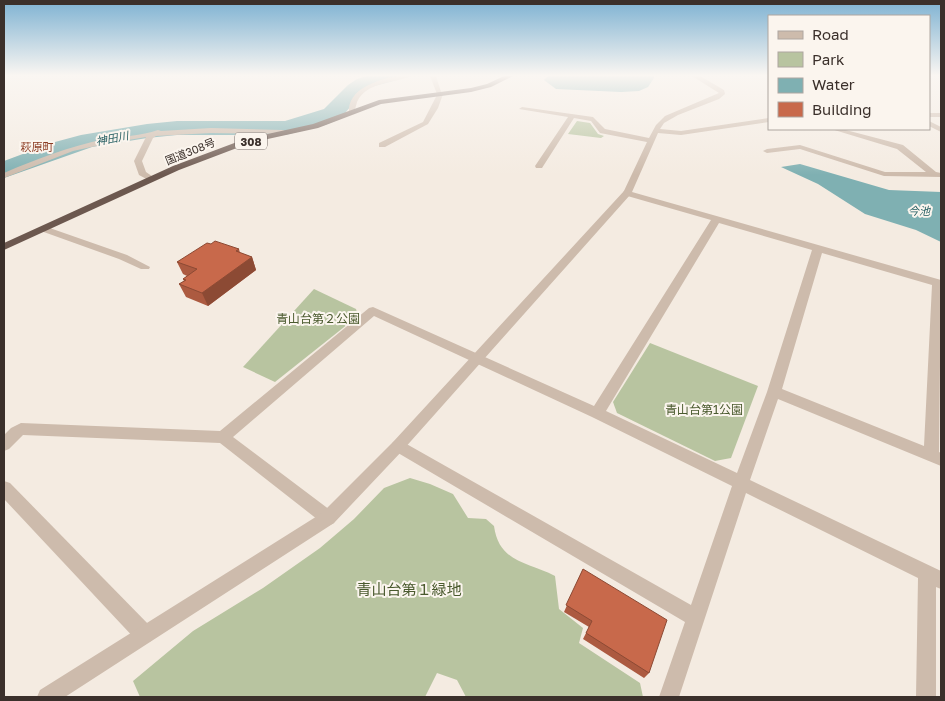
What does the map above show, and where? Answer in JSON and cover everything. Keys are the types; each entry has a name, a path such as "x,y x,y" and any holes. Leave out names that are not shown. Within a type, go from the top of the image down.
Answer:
{"highway":[{"name":"国道308号","path":"4,247 204,157 248,141 323,123 361,109"}],"street":[{"path":"382,144 426,123 435,109"},
{"path":"522,109 593,119 603,131 652,141"},
{"path":"47,697 328,518 398,446 627,193 639,174 658,125 667,118 688,109"},
{"path":"539,166 572,116"},
{"path":"657,131 681,134 768,120"},
{"path":"930,124 941,130"},
{"path":"152,179 142,173 138,161 150,137 162,130"},
{"path":"4,176 71,149 162,130 283,132"},
{"path":"840,130 900,147 937,175"},
{"path":"767,151 800,148 884,174 937,175"},
{"path":"627,193 940,284 936,458 774,392"},
{"path":"597,412 716,220"},
{"path":"44,229 123,257 145,267"},
{"path":"669,697 741,482 774,392 818,248"},
{"path":"223,437 373,311 597,412 934,576 926,697"},
{"path":"4,445 21,429 223,437 328,518"},
{"path":"398,446 695,618"},
{"path":"4,488 144,634"}],"green space":[{"path":"577,121 590,123 598,134 604,136 601,138 568,134"},
{"name":"青山台第２公園","path":"314,289 356,309 358,316 275,382 243,367"},
{"name":"青山台第1公園","path":"650,343 758,386 731,458 715,461 617,413 613,402"},
{"name":"青山台第１緑地","path":"410,478 453,494 468,518 486,519 494,526 497,538 508,554 516,560 555,576 559,609 583,628 579,643 640,683 643,697 466,697 457,680 437,673 425,697 140,697 133,681 193,631 263,588 320,548 354,519 384,488"}],"water":[{"name":"今池","path":"800,164 889,190 941,192 941,242 916,230 865,214 818,184 781,167"}],"building":[{"path":"215,241 239,249 236,251 252,257 202,293 179,284 197,269 177,262 207,243 211,244"},
{"path":"583,569 667,620 649,673 586,633 592,621 566,605"}],"waterway":[{"name":"神田川","path":"4,170 64,147 89,140 177,128 285,128 317,120 332,114 337,109"}],"district":[{"name":"萩原町","path":"37,146"}]}
